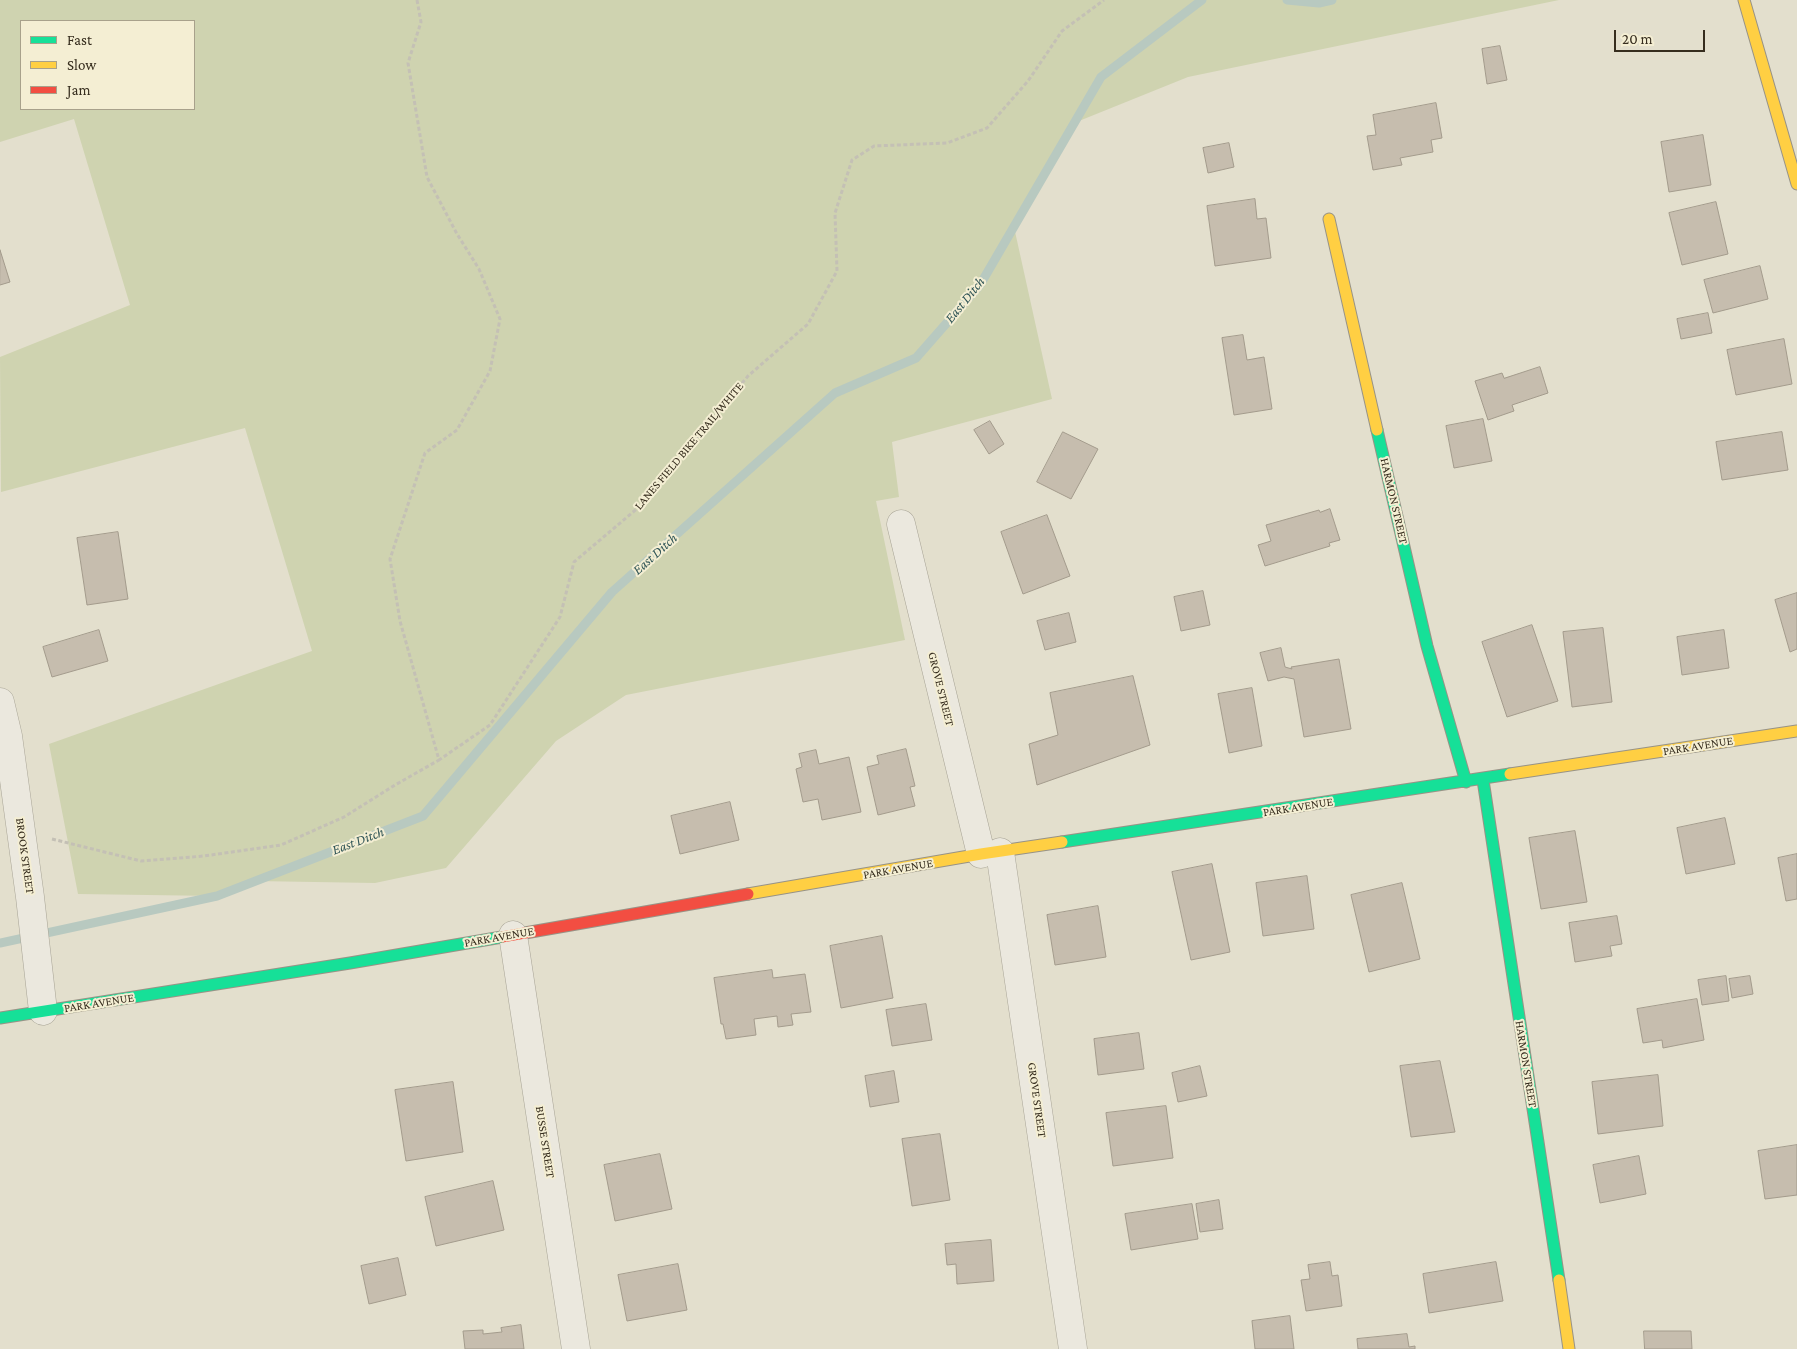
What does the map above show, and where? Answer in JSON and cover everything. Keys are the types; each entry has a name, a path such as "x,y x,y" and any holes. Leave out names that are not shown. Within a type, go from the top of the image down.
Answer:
{"street":[{"path":"1744,0 1797,184"},
{"name":"HARMON STREET","path":"1329,219 1427,646 1466,782"},
{"name":"GROVE STREET","path":"901,524 991,853 1073,1349"},
{"name":"BROOK STREET","path":"0,702 8,736 22,832 44,1011"},
{"name":"PARK AVENUE","path":"0,1018 331,966 991,853 1797,731"},
{"name":"HARMON STREET","path":"1483,780 1569,1349"},
{"name":"BUSSE STREET","path":"513,935 576,1349"}],"path":[{"path":"417,0 421,22 408,63 427,177 457,234 479,269 500,319 490,371 457,430 425,453 390,559 400,621 439,760"},
{"name":"LANES FIELD BIKE TRAIL/WHITE","path":"22,832 141,861 204,856 281,845 344,817 439,760 490,725 560,617 574,562 640,507 748,376 808,324 837,271 835,213 852,160 874,146 947,142 988,128 1028,81 1062,31 1104,0"}],"green space":[{"path":"0,0 1559,0 1188,77 1074,123 1014,227 1052,399 892,442 899,497 876,501 905,640 626,695 556,741 446,868 375,883 254,881 217,896 78,894 49,744 312,651 245,428 1,492 0,357 130,305 74,119 0,142"}],"building":[{"path":"1500,46 1507,80 1487,84 1482,49"},
{"path":"1436,103 1442,138 1431,140 1433,152 1400,158 1402,165 1373,170 1367,136 1376,135 1373,115"},
{"path":"1703,135 1711,185 1669,192 1661,142"},
{"path":"1229,143 1234,167 1208,173 1203,148"},
{"path":"1255,199 1257,219 1266,218 1271,258 1215,266 1207,206"},
{"path":"1716,202 1728,254 1682,265 1669,213"},
{"path":"0,250 10,282 0,285"},
{"path":"1760,266 1768,299 1713,313 1704,280"},
{"path":"1708,313 1712,333 1681,339 1677,319"},
{"path":"1243,335 1247,360 1264,357 1272,409 1234,415 1222,338"},
{"path":"1784,339 1792,384 1736,395 1727,350"},
{"path":"1540,367 1548,393 1512,405 1514,411 1488,420 1475,381 1502,373 1504,378"},
{"path":"1483,419 1492,461 1454,468 1446,426"},
{"path":"990,421 1004,444 989,454 974,430"},
{"path":"1063,432 1098,449 1071,499 1037,482"},
{"path":"1782,432 1788,470 1722,480 1716,442"},
{"path":"1330,509 1340,540 1329,543 1330,546 1265,566 1258,545 1271,541 1266,525 1319,510 1320,512"},
{"path":"1047,515 1070,576 1023,594 1001,532"},
{"path":"118,532 128,599 87,605 77,538"},
{"path":"1203,591 1210,625 1181,631 1174,597"},
{"path":"1797,593 1797,649 1790,652 1775,600"},
{"path":"1069,613 1076,642 1045,650 1037,621"},
{"path":"1532,625 1558,701 1507,717 1482,642"},
{"path":"1603,628 1612,702 1572,707 1563,632"},
{"path":"99,630 108,661 52,677 43,647"},
{"path":"1724,630 1729,668 1682,675 1677,637"},
{"path":"1281,648 1285,667 1292,669 1291,667 1339,659 1351,729 1304,737 1294,679 1284,677 1268,681 1260,653"},
{"path":"1133,676 1150,745 1037,785 1029,744 1058,735 1050,693"},
{"path":"1252,688 1262,746 1229,753 1218,694"},
{"path":"906,749 915,786 910,787 915,806 878,815 867,767 879,764 877,756"},
{"path":"816,750 819,764 849,757 861,812 822,820 818,799 803,802 796,769 802,767 799,754"},
{"path":"730,802 739,840 680,854 671,816"},
{"path":"1725,818 1735,864 1686,874 1677,828"},
{"path":"1575,831 1587,902 1541,909 1529,838"},
{"path":"1797,854 1797,899 1786,901 1778,858"},
{"path":"1212,864 1230,952 1191,960 1172,872"},
{"path":"1307,876 1314,929 1263,936 1256,883"},
{"path":"1402,883 1420,959 1369,972 1351,895"},
{"path":"1098,906 1106,957 1055,965 1047,915"},
{"path":"1617,916 1622,944 1610,946 1612,956 1575,962 1569,923"},
{"path":"882,936 893,998 841,1008 830,946"},
{"path":"772,970 773,978 805,974 811,1012 791,1014 793,1025 778,1027 777,1016 754,1019 756,1035 726,1039 723,1024 721,1024 714,978"},
{"path":"1726,976 1729,1001 1702,1005 1698,980"},
{"path":"1750,976 1753,994 1732,998 1729,979"},
{"path":"1697,999 1704,1040 1663,1048 1662,1040 1643,1043 1637,1009"},
{"path":"926,1004 932,1040 892,1046 886,1010"},
{"path":"1139,1033 1144,1069 1098,1075 1094,1039"},
{"path":"1440,1061 1455,1132 1411,1137 1400,1066"},
{"path":"1200,1066 1207,1096 1178,1102 1172,1073"},
{"path":"894,1071 899,1102 870,1107 865,1076"},
{"path":"1658,1075 1663,1126 1598,1134 1592,1082"},
{"path":"453,1082 463,1152 406,1161 395,1090"},
{"path":"1166,1106 1173,1158 1113,1166 1106,1113"},
{"path":"940,1134 950,1200 912,1206 902,1139"},
{"path":"1797,1145 1797,1195 1765,1199 1758,1151"},
{"path":"660,1154 672,1209 615,1221 604,1165"},
{"path":"1639,1156 1646,1194 1600,1203 1593,1165"},
{"path":"493,1181 504,1230 436,1246 425,1197"},
{"path":"1219,1200 1223,1229 1200,1232 1196,1204"},
{"path":"1192,1204 1198,1239 1131,1250 1125,1214"},
{"path":"991,1240 994,1281 957,1284 956,1264 947,1265 945,1244"},
{"path":"398,1258 406,1295 369,1304 361,1266"},
{"path":"1330,1262 1332,1276 1338,1275 1342,1306 1306,1311 1301,1280 1310,1279 1308,1265"},
{"path":"1496,1262 1503,1301 1429,1313 1423,1274"},
{"path":"678,1264 687,1310 627,1321 618,1275"},
{"path":"1290,1316 1294,1349 1255,1349 1252,1321"},
{"path":"521,1325 524,1349 465,1349 463,1331 483,1330 483,1334 502,1332 501,1328"},
{"path":"1644,1331 1691,1331 1692,1349 1645,1349"},
{"path":"1407,1334 1409,1347 1415,1346 1415,1349 1358,1349 1357,1339"}],"waterway":[{"name":"East Ditch","path":"0,943 217,896 423,816 612,592 835,393 916,358 980,285 1101,77 1202,0"},
{"name":"East Ditch","path":"1287,0 1319,3 1332,0"}],"traffic: fast":[{"path":"1377,430 1427,646 1466,782"},
{"path":"1062,842 1510,774"},
{"path":"1483,780 1559,1280"},
{"path":"0,1018 502,937"}],"traffic: slow":[{"path":"1744,0 1797,184"},
{"path":"1329,219 1377,430"},
{"path":"1510,774 1797,731"},
{"path":"748,894 1062,842"},
{"path":"1559,1280 1569,1349"}],"traffic: jam":[{"path":"502,937 748,894"}]}
